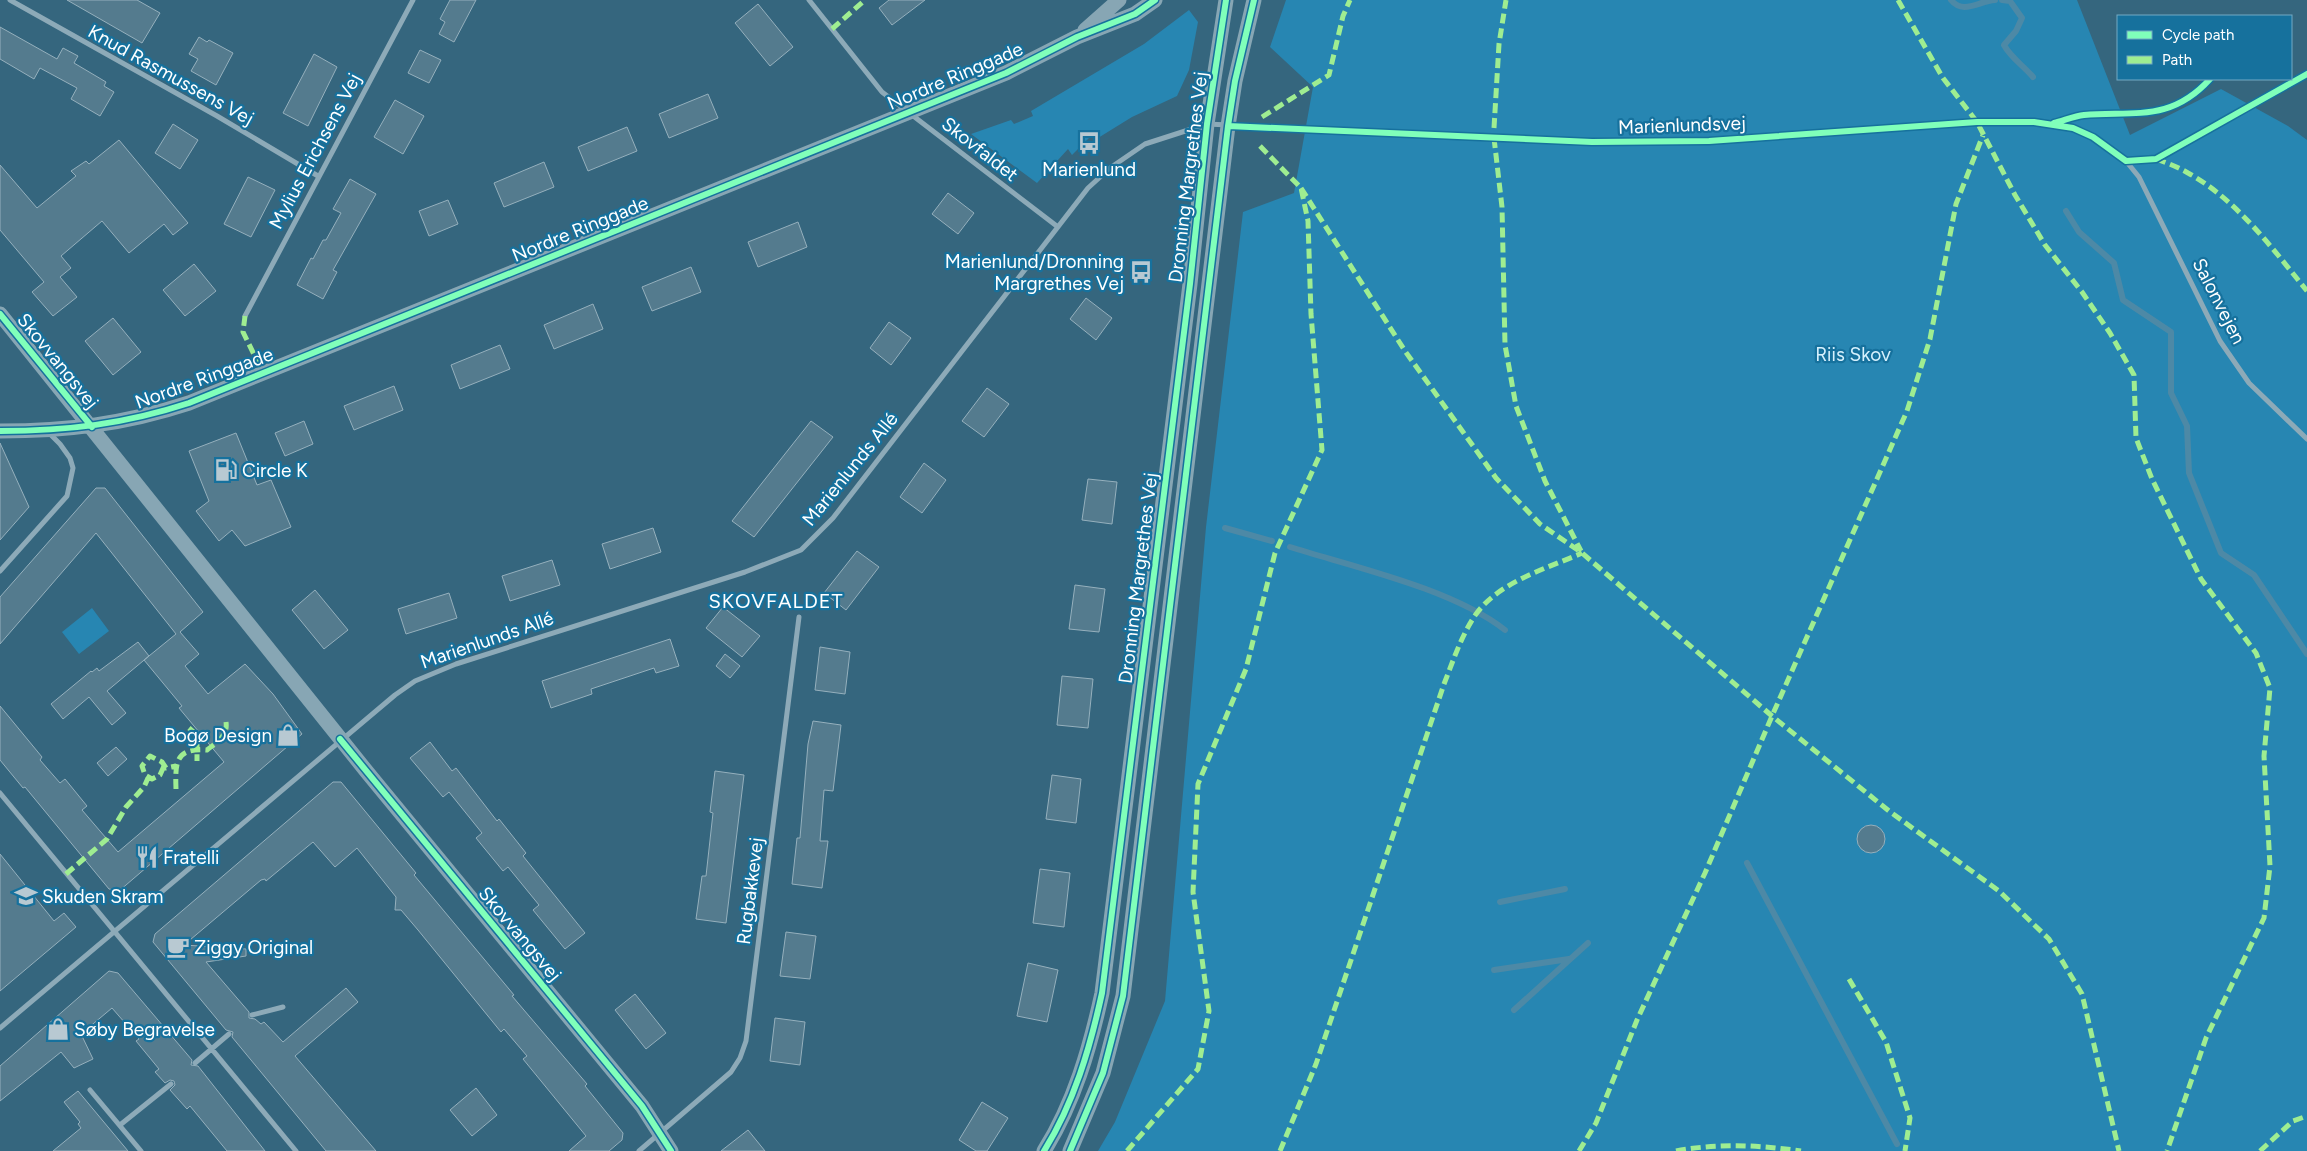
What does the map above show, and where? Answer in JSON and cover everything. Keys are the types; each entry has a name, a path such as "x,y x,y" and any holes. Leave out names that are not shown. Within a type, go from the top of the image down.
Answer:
{"street":[{"name":"Knud Rasmussens Vej","path":"10,0 318,176"},
{"name":"Mylius Erichsens Vej","path":"245,316 413,0"},
{"name":"Skovfaldet","path":"810,0 882,92 1058,228"},
{"name":"Nordre Ringgade","path":"1077,37 1119,0"},
{"name":"Nordre Ringgade","path":"0,431 46,431 92,427 140,418 190,403 1006,73 1077,37 1135,14 1155,0"},
{"name":"Dronning Margrethes Vej","path":"1044,1151 1068,1104 1084,1065 1102,993 1190,284 1207,124 1226,0"},
{"name":"Dronning Margrethes Vej","path":"1070,1151 1104,1073 1123,996 1228,126 1235,82 1254,0"},
{"name":"Marienlundsvej","path":"1207,124 1592,142 1699,142 1977,122 2034,122 2073,128 2093,137 2126,162"},
{"name":"Marienlunds Allé","path":"0,1028 340,739 415,681 436,672 745,572 801,550 833,518 1088,188 1132,152 1158,138 1207,124"},
{"name":"Salonvejen","path":"2126,162 2140,176 2220,341 2249,382 2307,440"},
{"name":"Skovvangsvej","path":"0,314 340,739 642,1106 671,1151"},
{"path":"0,571 67,496 73,468 70,458 60,444 46,431"},
{"name":"Rugbakkevej","path":"639,1151 730,1072 740,1058 746,1041 799,617"},
{"path":"0,794 296,1151"},
{"path":"252,1015 283,1007"},
{"path":"194,1063 229,1034"},
{"path":"120,1125 171,1084"},
{"path":"90,1090 141,1151"}],"green space":[{"name":"Riis Skov","path":"1286,0 2077,0 2130,135 2221,89 2288,126 2307,140 2307,1151 1098,1151 1115,1122 1165,1001 1206,527 1243,212 1294,193 1313,87 1270,47"},
{"path":"1189,10 1198,22 1189,70 1177,96 1132,117 1098,138 1093,134 1072,155 1068,149 1037,183 971,134 1011,120 1014,124 1033,116 1031,111 1144,44"},
{"path":"92,608 109,631 79,654 62,632"}],"building":[{"path":"67,0 137,0 160,13 142,43"},
{"path":"450,0 476,0 454,42 439,34 445,22 440,19"},
{"path":"889,0 925,0 892,25 879,8"},
{"path":"758,4 793,47 770,66 735,23"},
{"path":"0,27 57,59 63,48 78,56 74,63 106,82 104,86 114,92 100,116 71,99 77,88 40,68 34,79 0,59"},
{"path":"199,37 207,42 209,40 233,53 216,85 191,71 198,59 189,54"},
{"path":"420,50 441,60 429,83 408,73"},
{"path":"314,54 337,67 308,126 283,113"},
{"path":"708,94 718,118 669,138 659,114"},
{"path":"395,100 424,116 403,154 374,137"},
{"path":"173,124 198,140 180,169 155,153"},
{"path":"627,127 637,151 588,171 578,147"},
{"path":"119,140 188,223 173,235 164,224 129,253 102,221 61,256 71,268 60,277 77,297 53,316 32,292 44,282 0,230 0,165 37,208 76,176 71,171 86,161 89,164"},
{"path":"544,162 554,187 504,207 494,183"},
{"path":"248,177 275,190 251,237 224,224"},
{"path":"350,179 376,194 333,270 337,272 323,299 297,285 311,258 313,259 323,240 326,240 341,213 333,209"},
{"path":"948,193 974,213 958,234 932,214"},
{"path":"448,200 458,224 429,236 419,211"},
{"path":"798,222 807,247 758,267 748,242"},
{"path":"194,264 216,291 185,316 163,290"},
{"path":"691,267 701,292 652,311 642,287"},
{"path":"1086,298 1112,318 1096,340 1070,319"},
{"path":"593,304 603,329 554,349 544,325"},
{"path":"113,318 141,352 113,375 85,341"},
{"path":"889,322 911,338 891,365 870,348"},
{"path":"500,345 510,369 460,389 451,365"},
{"path":"394,386 403,410 354,430 344,406"},
{"path":"987,388 1009,404 984,437 962,421"},
{"path":"304,421 313,444 285,456 275,433"},
{"path":"811,421 833,437 754,537 732,521"},
{"path":"236,433 257,485 271,480 291,527 245,546 232,530 219,541 196,511 209,501 189,451"},
{"path":"0,443 29,507 0,540"},
{"path":"924,463 946,480 922,513 900,497"},
{"path":"1088,479 1117,482 1112,524 1082,520"},
{"path":"96,488 105,488 203,612 180,632 199,654 185,666 208,694 245,664 273,694 302,734 119,891 109,889 25,787 23,788 0,760 0,706 42,757 40,760 60,783 65,779 87,806 82,810 118,852 224,762 179,708 182,706 144,660 176,634 96,533 0,644 0,597"},
{"path":"653,528 661,552 610,569 602,544"},
{"path":"857,551 879,567 846,610 824,593"},
{"path":"552,560 560,585 510,601 502,576"},
{"path":"1075,585 1105,589 1099,632 1069,629"},
{"path":"315,590 348,630 324,649 292,610"},
{"path":"449,593 457,618 406,634 398,609"},
{"path":"723,607 760,636 742,657 706,628"},
{"path":"670,639 679,666 656,673 654,668 591,689 592,694 551,708 542,681"},
{"path":"138,642 149,656 107,691 126,713 112,725 89,697 63,719 51,704 91,671 97,668 99,671"},
{"path":"820,647 850,652 845,694 815,690"},
{"path":"725,654 740,666 730,678 716,666"},
{"path":"1062,676 1093,679 1088,728 1057,725"},
{"path":"813,721 841,725 833,791 824,790 820,841 828,841 822,888 792,884 797,838 800,838 808,744"},
{"path":"430,742 452,771 456,768 497,821 499,819 526,853 523,856 585,933 565,949 533,910 539,905 508,867 503,871 476,838 482,833 449,792 443,797 410,758"},
{"path":"116,747 127,759 108,776 97,763"},
{"path":"715,771 744,775 726,923 696,919 702,876 706,876 713,813 710,812"},
{"path":"1052,775 1081,779 1076,823 1046,819"},
{"path":"333,782 341,782 416,873 414,875 514,995 512,996 587,1084 585,1086 623,1133 622,1140 609,1151 569,1151 586,1136 523,1059 527,1056 504,1029 501,1032 401,910 395,910 396,897 357,848 335,867 313,842 266,881 265,879 261,880 184,945 246,949 246,956 206,962 249,1012 249,1018 255,1019 261,1024 264,1022 283,1042 346,988 358,1002 295,1056 376,1151 326,1151 232,1037 233,1032 226,1030 153,942 155,934"},
{"path":"1871,825 1881,829 1885,839 1881,849 1871,853 1861,849 1857,839 1861,829"},
{"name":"Skuden Skram","path":"0,854 54,921 64,913 76,927 0,991"},
{"path":"1040,869 1070,873 1064,927 1033,923"},
{"path":"786,932 816,936 810,979 780,976"},
{"path":"1028,963 1058,970 1047,1022 1017,1016"},
{"path":"109,971 118,973 192,1060 191,1065 198,1066 265,1151 227,1151 190,1106 187,1109 170,1090 175,1085 174,1081 170,1080 165,1083 155,1072 159,1069 136,1041 139,1039 112,1008 81,1034 93,1059 74,1068 61,1052 0,1101 0,1066"},
{"path":"635,994 666,1033 646,1049 615,1010"},
{"path":"775,1018 805,1022 800,1065 770,1061"},
{"path":"476,1088 497,1115 472,1136 450,1110"},
{"path":"78,1091 128,1151 53,1151 81,1128 78,1124 80,1122 64,1102"},
{"path":"982,1102 1008,1118 987,1151 976,1151 959,1140"},
{"path":"748,1130 765,1151 721,1151"}],"waterway":[{"path":"1951,0 1956,4 1966,7 1995,0"},
{"path":"2002,0 2010,1 2022,18 2016,31 2004,45 2010,54 2033,77"},
{"path":"2066,211 2079,232 2114,263 2123,300 2171,332 2171,393 2187,426 2189,473 2221,553 2254,575 2307,654"},
{"path":"1225,528 1272,541"},
{"path":"1290,547 1372,571 1431,591 1483,615 1505,630"},
{"path":"1747,863 1897,1144"},
{"path":"1500,902 1565,889"},
{"path":"1514,1010 1588,943"},
{"path":"1494,970 1569,959"}],"marked path":[{"path":"832,29 865,0"},
{"path":"1262,117 1329,75 1343,16 1350,0"},
{"path":"1494,128 1499,44 1506,0"},
{"path":"1898,0 1943,78 1977,122 2015,195 2045,245 2082,292 2110,333 2134,375 2136,438 2152,479 2201,579 2256,653 2270,688 2264,756 2270,866 2264,918 2206,1038 2167,1151"},
{"path":"1579,1151 1596,1123 1637,1020 1705,873 1772,716 1907,411 1930,339 1956,204 1983,135"},
{"path":"1494,138 1502,207 1505,345 1516,406 1545,481 1581,551"},
{"path":"1127,1151 1198,1069 1209,1011 1193,892 1198,784 1246,669 1275,553 1322,450 1311,314 1308,221 1301,188 1259,145"},
{"path":"2156,159 2184,171 2222,196 2253,226 2307,291"},
{"path":"1301,188 1405,351 1496,478 1540,524 1582,553 1772,716 1889,811 1999,891 2049,939 2082,994 2119,1151"},
{"path":"245,316 243,332 263,373"},
{"path":"1280,1151 1316,1064 1444,684 1465,633 1474,617 1496,594 1523,578 1582,553"},
{"path":"176,789 176,771 180,758 189,751 207,750 224,735 226,722"},
{"path":"189,728 197,735 197,761"},
{"path":"164,766 160,775 152,779 145,775 142,766 150,756 162,762 166,768 176,766"},
{"path":"66,874 107,839 126,807 144,787 148,778"},
{"path":"1849,979 1886,1042 1910,1118 1905,1151"},
{"path":"2260,1151 2293,1121 2307,1116"},
{"path":"1676,1151 1692,1148 1738,1146 1801,1151"}],"cycle path":[{"path":"0,431 49,430 96,425 142,416 189,403 1006,73 1077,37 1135,14 1155,0"},
{"path":"1044,1151 1055,1133 1080,1075 1102,993 1190,284 1207,124 1226,0"},
{"path":"1070,1151 1103,1073 1123,996 1228,126 1235,81 1254,0"},
{"path":"1228,126 1592,142 1709,141 1977,122 2034,122 2073,128 2093,137 2126,161 2156,159 2307,74"},
{"path":"2054,123 2084,115 2152,112 2181,102 2195,93 2209,80"},
{"path":"0,314 92,427"},
{"path":"340,739 642,1106 671,1151"}],"place":[{"name":"Marienlund","path":"1089,143"},
{"name":"Marienlund/Dronning Margrethes Vej","path":"1141,272"},
{"name":"Circle K","path":"226,470"},
{"name":"Bogø Design","path":"288,735"},
{"name":"Fratelli","path":"147,857"},
{"name":"Skuden Skram","path":"26,896"},
{"name":"Ziggy Original","path":"178,947"},
{"name":"Søby Begravelse","path":"58,1029"}],"district":[{"name":"SKOVFALDET","path":"776,601"}]}
